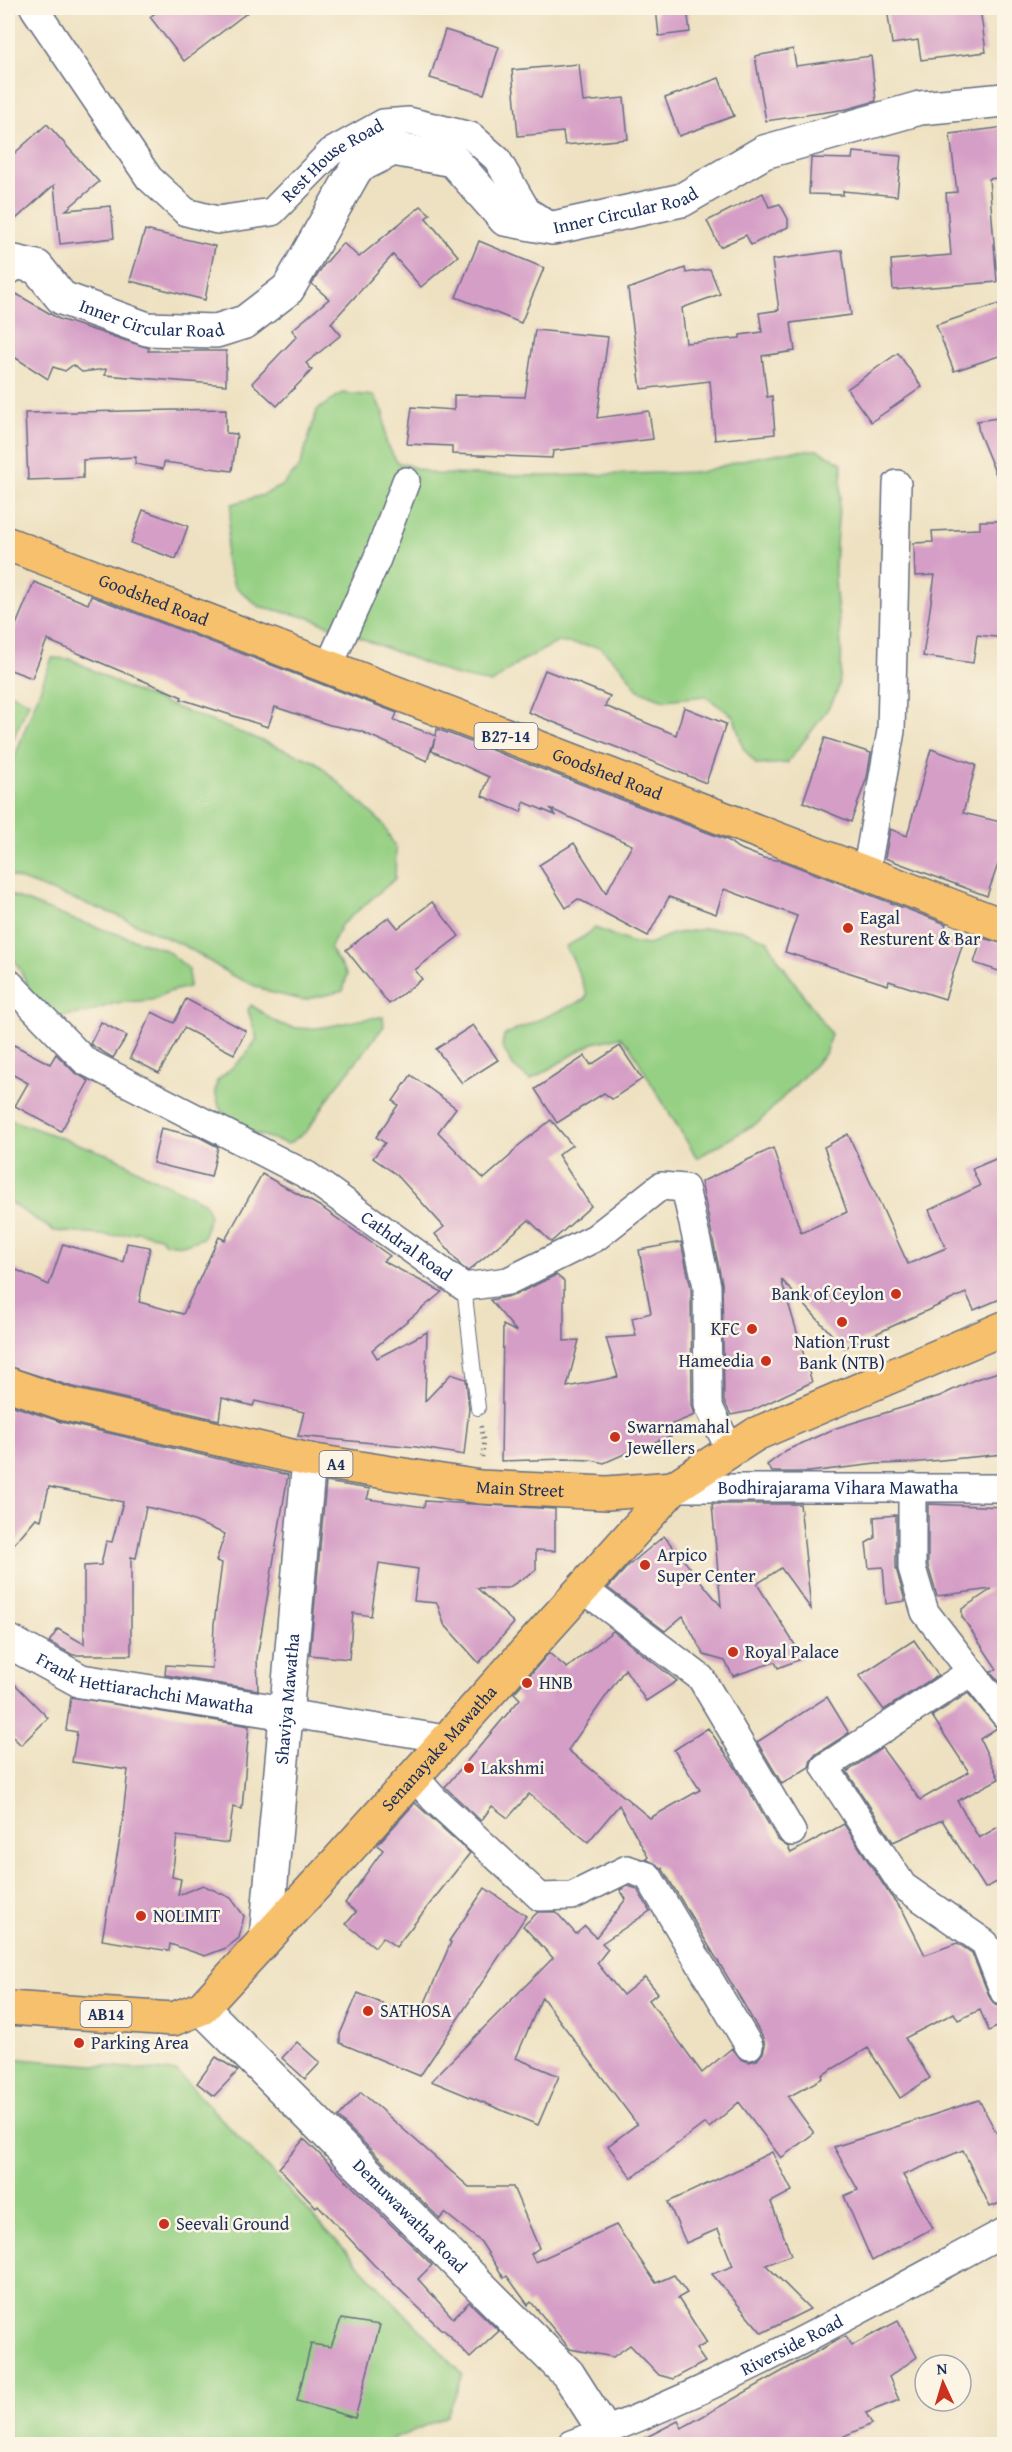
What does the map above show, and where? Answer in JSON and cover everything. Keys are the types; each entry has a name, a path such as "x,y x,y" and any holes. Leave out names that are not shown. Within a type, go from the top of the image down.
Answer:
{"main road":[{"name":"Goodshed Road","path":"8,544 1005,926"},
{"name":"Main Street","path":"8,1384 65,1404 309,1460 480,1487 607,1494 673,1488 756,1434 1005,1328"},
{"name":"Senanayake Mawatha","path":"202,2008 335,1864 673,1488"},
{"name":"AB14","path":"8,2008 173,2019 202,2008"}],"street":[{"name":"Rest House Road","path":"34,8 149,178 186,212 217,220 272,212 331,152 383,123 409,121 471,136 497,159 527,211 553,228"},
{"name":"Inner Circular Road","path":"8,268 15,262 37,267 62,298 147,329 216,332 245,322 288,290 357,167 393,149 453,160 505,219 553,228 682,200 764,152 920,108 1005,100"},
{"path":"328,668 377,559 406,481"},
{"path":"866,873 891,731 897,484"},
{"name":"Cathdral Road","path":"8,982 85,1061 307,1175 464,1287 508,1281 595,1238 661,1186 685,1188 707,1286 708,1405 730,1450"},
{"name":"Shaviya Mawatha","path":"266,1938 309,1460"},
{"path":"912,1486 912,1568 925,1612 1005,1714"},
{"name":"Bodhirajarama Vihara Mawatha","path":"673,1488 912,1486 1005,1488"},
{"path":"582,1588 701,1678 792,1832"},
{"name":"Frank Hettiarachchi Mawatha","path":"8,1641 81,1681 286,1713"},
{"path":"971,1672 825,1767 903,1886 985,1943 1005,1992"},
{"path":"286,1713 446,1739"},
{"path":"413,1775 434,1799 540,1897 572,1896 627,1869 648,1876 749,2046"},
{"name":"Demuwawatha Road","path":"202,2008 568,2374 607,2438"},
{"name":"Riverside Road","path":"571,2445 607,2438 747,2369 1005,2232"}],"lane":[{"path":"464,1287 478,1408"}],"path":[{"path":"478,1408 483,1443 480,1487"}],"green space":[{"path":"342,393 374,396 384,413 386,442 397,462 434,474 546,476 701,472 747,459 791,451 818,450 842,463 835,573 841,662 837,692 829,707 787,763 757,765 743,748 734,717 705,696 664,700 638,690 623,669 600,647 558,642 518,663 492,683 457,676 310,618 258,606 234,585 225,558 232,504 263,495 283,485 300,466 317,410"},
{"path":"52,658 71,659 129,689 316,762 383,824 396,849 395,879 341,925 330,949 347,975 343,991 303,1000 269,992 231,975 187,947 116,915 8,875 8,775"},
{"path":"8,692 29,702 8,751"},
{"path":"8,894 69,918 166,950 189,969 189,987 168,992 152,1000 115,1003 86,1013 55,1017 33,995 8,951"},
{"path":"595,928 630,942 647,945 672,934 703,929 740,929 768,941 778,959 831,1034 825,1054 759,1122 697,1158 630,1046 620,1037 593,1043 530,1080 513,1066 502,1046 504,1035 584,1000 587,995 573,959 565,947"},
{"path":"251,1005 278,1023 304,1029 383,1017 384,1026 334,1090 307,1131 288,1144 242,1129 220,1109 215,1092 217,1081 245,1056 257,1039 248,1010"},
{"path":"8,1119 115,1157 204,1202 210,1215 203,1238 183,1245 165,1243 160,1237 138,1232 112,1236 54,1231 8,1201"},
{"name":"Seevali Ground","path":"8,2058 177,2072 463,2375 447,2416 383,2444 8,2444"}],"building":[{"path":"162,8 253,8 184,61 150,17"},
{"path":"656,8 687,8 690,32 659,36"},
{"path":"887,8 980,8 986,52 921,60 918,40 892,44"},
{"path":"445,30 499,47 484,94 430,78"},
{"path":"793,49 796,66 871,56 876,101 847,109 766,121 755,56"},
{"path":"579,64 583,102 624,98 628,139 565,145 563,132 518,136 512,70"},
{"path":"719,78 734,116 679,136 665,98"},
{"path":"47,124 99,182 66,210 111,206 114,238 60,244 54,185 8,226 8,159"},
{"path":"1005,127 1005,177 989,179 997,282 893,290 891,260 951,255 946,193 957,192 950,134"},
{"path":"853,152 901,156 897,196 843,191 843,195 809,194 811,158 852,159"},
{"path":"763,193 769,207 780,204 788,219 788,227 751,245 746,235 720,247 707,221"},
{"path":"421,206 430,214 426,218 458,256 421,287 393,255 331,323 341,335 306,363 312,370 277,406 252,383 297,336 292,330 329,299 312,284 323,266 343,243 359,257"},
{"path":"145,230 215,246 205,300 130,281"},
{"path":"479,241 544,268 521,323 456,297"},
{"path":"842,250 851,315 791,323 795,351 762,356 767,397 772,396 775,434 715,440 710,381 641,389 628,289 685,268 686,273 710,269 720,294 682,308 686,343 740,338 740,335 762,332 759,313 779,310 772,260"},
{"path":"8,289 59,319 149,348 148,351 226,351 226,385 105,375 106,369 82,372 73,365 65,371 53,367 48,379 8,353"},
{"path":"999,304 1000,321 1005,319 1005,354 954,371 936,325"},
{"path":"535,330 608,337 597,418 649,411 653,439 553,451 552,458 452,454 452,446 407,444 412,407 454,410 454,395 525,397"},
{"path":"898,353 922,387 871,422 847,389"},
{"path":"226,409 226,433 237,434 232,471 164,462 163,469 135,464 136,457 83,460 83,478 28,480 25,413"},
{"path":"1005,417 1004,494 979,433 977,421"},
{"path":"143,510 188,526 176,559 131,543"},
{"path":"980,521 1005,521 1005,638 977,635 973,663 923,656 935,575 915,576 914,543 933,542 932,531 980,529"},
{"path":"34,582 88,604 91,596 397,713 394,720 436,736 437,729 727,840 738,848 764,858 782,861 946,924 941,939 962,946 945,999 889,981 888,985 785,952 797,916 724,889 716,914 669,897 648,936 578,899 566,908 539,865 574,843 606,893 632,845 551,809 555,815 524,802 521,812 482,796 489,777 432,751 435,738 427,761 360,731 330,725 275,707 268,727 181,699 182,697 47,640 32,678 8,669 8,644"},
{"path":"545,670 610,696 605,706 676,735 684,707 726,724 706,783 528,712"},
{"path":"825,738 871,753 867,777 851,822 803,802"},
{"path":"931,749 976,765 963,813 1005,823 1005,844 987,896 885,858 890,829 907,836"},
{"path":"432,902 459,936 415,970 422,979 389,1004 346,950 389,917 398,928"},
{"path":"982,938 1005,944 1005,973 974,963"},
{"path":"186,999 246,1031 234,1054 184,1028 159,1073 130,1058 152,1012 174,1023"},
{"path":"101,1022 127,1036 113,1058 90,1044"},
{"path":"473,1025 498,1060 462,1083 436,1049"},
{"path":"14,1045 50,1064 56,1054 74,1072 89,1081 61,1131 15,1106 28,1083 8,1072 8,1057"},
{"path":"620,1046 642,1079 612,1099 604,1093 557,1123 535,1089 585,1056 591,1065"},
{"path":"411,1075 456,1108 438,1132 484,1179 518,1146 551,1120 572,1145 558,1155 591,1206 551,1242 529,1220 468,1271 461,1266 435,1234 444,1227 397,1175 373,1158 385,1143 376,1137 398,1105 393,1101"},
{"path":"161,1128 199,1137 218,1147 211,1177 153,1163"},
{"path":"848,1134 908,1264 946,1248 929,1210 980,1186 972,1169 1005,1155 1005,1297 974,1310 966,1293 844,1348 781,1279 812,1382 751,1411 731,1415 724,1401 722,1283 701,1182 773,1148 801,1233 847,1212 824,1147"},
{"path":"262,1174 321,1207 390,1256 383,1261 442,1292 372,1350 377,1358 427,1332 425,1401 451,1374 466,1379 469,1409 464,1455 416,1447 298,1436 304,1412 255,1401 253,1406 222,1398 219,1420 70,1386 8,1366 8,1266 49,1285 63,1244 123,1262 127,1243 150,1247 139,1302 183,1314 219,1237 225,1240"},
{"path":"681,1242 691,1288 692,1405 695,1415 665,1427 671,1436 604,1463 565,1459 501,1461 503,1325 517,1332 490,1300 515,1295 556,1275 564,1281 564,1341 579,1340 567,1387 618,1377 606,1338 636,1336 632,1318 651,1313 639,1250"},
{"path":"1005,1370 1004,1454 876,1464 809,1472 772,1472 767,1465 787,1450 836,1428 940,1396 976,1379"},
{"path":"8,1404 61,1422 288,1475 257,1658 258,1690 165,1675 166,1665 212,1668 214,1624 222,1563 216,1561 225,1534 177,1514 146,1507 136,1558 131,1557 131,1655 73,1655 49,1642 58,1629 84,1644 84,1566 101,1565 106,1541 112,1542 123,1502 49,1487 41,1520 36,1518 8,1551"},
{"path":"326,1482 370,1489 367,1499 424,1507 425,1501 555,1509 555,1551 536,1550 536,1570 508,1588 477,1588 514,1623 479,1663 444,1624 437,1603 414,1601 418,1569 379,1563 371,1616 353,1613 349,1659 310,1655"},
{"path":"712,1504 800,1504 811,1609 781,1568 757,1584 803,1658 778,1668 775,1662 733,1676 725,1661 704,1655 683,1616 665,1631 608,1588 628,1566 664,1536 721,1606"},
{"path":"928,1504 1005,1507 1005,1689 991,1672 997,1669 962,1617 962,1609 992,1589 937,1596 928,1566"},
{"path":"896,1515 896,1568 905,1601 886,1604 883,1567 869,1568 866,1543 875,1538 874,1517"},
{"path":"613,1631 677,1681 646,1701 625,1669 568,1750 650,1818 700,1790 674,1750 708,1728 735,1767 778,1840 788,1847 791,1853 844,1824 903,1911 925,1955 957,1943 972,1953 990,1998 995,2005 1005,2007 1005,2023 989,2031 980,2010 958,2020 954,2013 905,2038 930,2078 900,2098 868,2048 822,2075 823,2078 788,2097 814,2133 781,2158 739,2102 709,2128 705,2123 632,2178 608,2146 637,2124 542,1997 516,2058 559,2076 538,2125 431,2081 553,1958 523,1926 538,1912 556,1912 576,1934 585,1926 596,1937 626,1899 620,1890 628,1886 637,1889 650,1911 602,1943 608,1949 597,1963 623,1995 645,1977 658,1993 649,2000 702,2073 732,2048 741,2059 749,2062 757,2060 763,2053 765,2045 763,2038 742,2001 662,1868 646,1859 648,1857 619,1805 588,1842 529,1794 508,1818 492,1806 481,1821 445,1787 520,1699 514,1693 549,1653 567,1668"},
{"path":"914,1640 938,1675 884,1710 859,1676"},
{"path":"8,1677 48,1718 21,1745 8,1732"},
{"path":"968,1693 997,1728 980,1739 999,1779 957,1801 979,1838 1005,1823 1005,1878 985,1888 942,1820 893,1842 847,1772 882,1748 920,1800 969,1772 932,1716"},
{"path":"71,1697 249,1726 242,1809 233,1807 228,1843 177,1836 172,1877 181,1879 178,1895 203,1885 231,1898 244,1916 239,1938 226,1948 205,1956 170,1944 169,1951 102,1940 121,1833 128,1770 72,1762 77,1732 66,1730"},
{"path":"827,1697 849,1733 816,1754 809,1767 782,1784 757,1742"},
{"path":"415,1803 470,1853 396,1947 383,1937 375,1947 346,1924 356,1912 345,1903 383,1850 377,1845"},
{"path":"485,1888 526,1916 420,2076 340,2043 340,2034 358,1993 418,2019 451,1942 449,1941"},
{"path":"297,2042 320,2063 305,2079 282,2058"},
{"path":"216,2057 238,2071 214,2096 197,2083"},
{"path":"361,2092 469,2187 513,2187 539,2248 531,2254 535,2262 616,2225 656,2283 674,2275 687,2293 678,2298 707,2343 696,2349 705,2362 673,2379 659,2375 630,2345 613,2357 570,2349 531,2302 528,2305 507,2276 504,2278 481,2242 445,2213 440,2219 338,2117"},
{"path":"979,2100 1005,2149 1005,2201 990,2207 963,2150 903,2175 933,2228 872,2261 844,2196 858,2190 834,2147"},
{"path":"304,2139 432,2265 418,2279 453,2318 469,2302 499,2331 470,2358 279,2168"},
{"path":"772,2152 792,2191 771,2202 791,2255 766,2265 810,2309 762,2333 712,2274 733,2266 718,2229 686,2243 668,2202"},
{"path":"341,2319 380,2325 355,2418 297,2401 311,2344 331,2347"},
{"path":"898,2321 915,2353 913,2353 913,2360 889,2377 899,2400 866,2413 872,2424 844,2436 849,2445 631,2445 678,2421 682,2428 846,2336 851,2346"}],"place":[{"name":"Eagal Resturent & Bar","path":"848,928"},
{"name":"Bank of Ceylon","path":"896,1294"},
{"name":"Nation Trust Bank (NTB)","path":"842,1322"},
{"name":"KFC","path":"752,1329"},
{"name":"Hameedia","path":"766,1361"},
{"name":"Swarnamahal Jewellers","path":"615,1437"},
{"name":"Arpico Super Center","path":"645,1565"},
{"name":"Royal Palace","path":"733,1652"},
{"name":"HNB","path":"527,1683"},
{"name":"Lakshmi","path":"469,1768"},
{"name":"NOLIMIT","path":"141,1916"},
{"name":"SATHOSA","path":"368,2011"},
{"name":"Parking Area","path":"79,2043"},
{"name":"Seevali Ground","path":"164,2224"}]}
